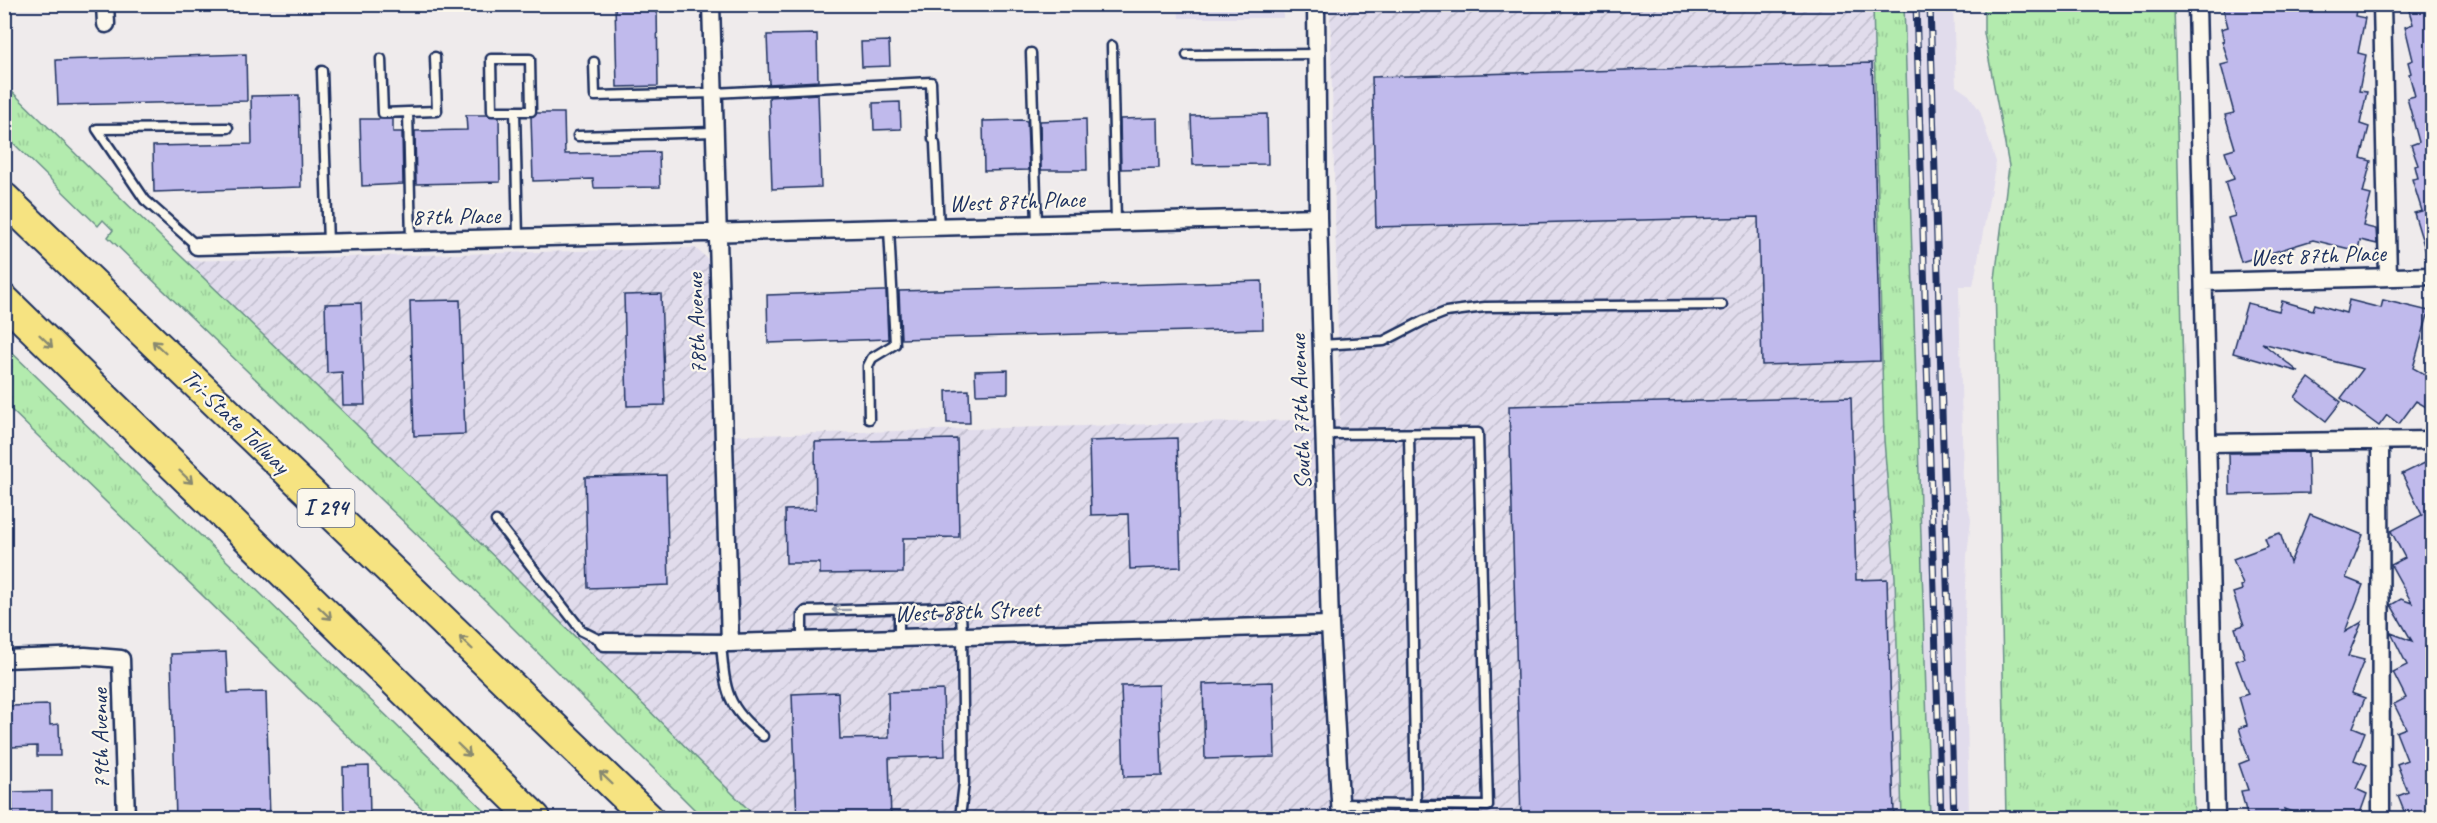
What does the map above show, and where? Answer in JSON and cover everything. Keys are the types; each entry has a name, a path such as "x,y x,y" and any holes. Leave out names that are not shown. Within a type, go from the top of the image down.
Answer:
{"highway":[{"name":"Tri-State Tollway","path":"4,198 648,819"},
{"path":"4,300 535,819"}],"street":[{"path":"105,4 106,24"},
{"name":"78th Avenue","path":"711,4 726,643"},
{"name":"South 77th Avenue","path":"1316,4 1318,217 1330,625 1341,811"},
{"path":"2197,4 2216,819"},
{"path":"2382,4 2388,277"},
{"name":"West 87th Place","path":"717,234 1318,217"},
{"name":"87th Place","path":"197,246 717,234"},
{"name":"West 87th Place","path":"2205,282 2433,276"},
{"path":"2208,443 2433,440"},
{"path":"2380,441 2381,819"},
{"name":"West 88th Street","path":"604,642 726,643 1330,625"},
{"name":"79th Avenue","path":"4,659 85,656 121,659 126,819"}],"lane":[{"path":"1112,46 1116,222"},
{"path":"1031,53 1037,224"},
{"path":"1187,55 1318,54"},
{"path":"381,59 383,113 437,111 435,57"},
{"path":"491,59 530,59 531,111 515,111 492,111 491,59"},
{"path":"594,62 595,96 714,93 931,82 939,228"},
{"path":"322,71 328,243"},
{"path":"515,111 518,238"},
{"path":"408,112 411,241"},
{"path":"197,246 146,200 97,129 228,128"},
{"path":"578,136 714,132"},
{"path":"869,419 868,366 872,358 895,344 889,229"},
{"path":"1322,345 1384,340 1446,312 1485,307 1722,305"},
{"path":"1325,434 1478,434 1488,806 1416,805 1341,811"},
{"path":"1409,434 1416,805"},
{"path":"496,521 582,631 604,642"},
{"path":"801,639 802,615 806,611 957,607 961,613 962,635 964,783 960,819"},
{"path":"899,609 899,637"},
{"path":"726,643 726,689 744,722 763,736"}],"shaded area":[{"path":"1178,5 1283,5 1283,18 1179,18"},
{"path":"1330,5 1873,5 1884,440 1895,577 1902,818 757,818 187,261 695,248 708,259 715,436 1340,419"},
{"path":"1904,5 1953,5 1956,86 1969,95 1980,111 1996,162 1973,286 1959,286 1963,485 1971,519 1965,615 1969,818 1930,818"}],"green space":[{"path":"1873,5 1904,5 1930,818 1902,818 1895,577 1884,440"},
{"path":"1984,5 2174,5 2194,818 2006,818 1995,279 2009,166 1984,33"},
{"path":"4,84 505,567 757,818 703,818 487,602 108,237 113,230 103,220 98,226 5,135"},
{"path":"4,345 492,818 432,818 5,404"}],"building":[{"path":"615,4 657,4 658,86 617,87"},
{"path":"2222,4 2357,4 2355,16 2365,18 2358,53 2366,55 2359,91 2367,92 2360,124 2369,127 2361,158 2371,161 2363,193 2371,195 2363,226 2376,229 2377,244 2360,240 2358,251 2313,240 2241,262 2228,218 2235,216 2225,182 2234,179 2225,151 2235,148 2225,115 2234,113 2221,65 2229,63 2222,41 2224,41 2221,29 2228,27"},
{"path":"2407,4 2433,4 2433,262 2429,262 2414,213 2422,211 2412,179 2418,178 2415,166 2418,165 2411,145 2419,142 2407,98 2415,96 2408,62 2413,60 2405,27 2413,24"},
{"path":"817,34 818,81 769,84 767,35"},
{"path":"889,41 890,66 862,67 861,42"},
{"path":"246,54 247,101 58,105 56,60"},
{"path":"1872,63 1880,361 1762,365 1758,217 1376,227 1372,77"},
{"path":"818,94 821,187 772,189 769,97"},
{"path":"299,95 301,187 154,192 153,146 252,144 251,96"},
{"path":"900,102 901,129 874,130 873,103"},
{"path":"537,113 564,113 565,154 659,152 660,187 594,188 593,179 533,181 531,117"},
{"path":"1267,114 1268,164 1193,165 1191,116"},
{"path":"466,115 499,117 500,182 416,184 415,131 467,130"},
{"path":"1158,118 1159,168 1121,169 1120,119"},
{"path":"360,119 393,119 393,132 402,132 403,184 362,186"},
{"path":"1086,119 1087,170 1041,170 1040,121"},
{"path":"983,121 1027,121 1029,170 984,171"},
{"path":"1262,281 1263,329 901,339 899,291"},
{"path":"886,291 888,339 768,343 767,295"},
{"path":"661,294 665,405 627,406 624,295"},
{"path":"460,300 465,434 414,436 410,301"},
{"path":"2349,300 2381,308 2383,300 2429,311 2413,368 2433,379 2433,411 2416,401 2399,424 2387,415 2379,426 2341,398 2363,369 2262,343 2299,372 2233,353 2247,303 2279,311 2282,301 2313,310 2315,304 2346,313"},
{"path":"361,303 365,405 343,405 342,372 327,373 325,304"},
{"path":"1008,370 1008,393 976,394 975,371"},
{"path":"2309,378 2341,402 2326,421 2295,397"},
{"path":"969,390 970,423 947,423 946,391"},
{"path":"1851,397 1856,580 1887,579 1894,814 1720,819 1521,819 1509,406"},
{"path":"1177,438 1181,567 1130,569 1128,514 1091,515 1089,441"},
{"path":"957,439 959,537 903,538 903,573 820,574 820,563 786,563 785,510 816,509 815,442"},
{"path":"2308,452 2309,493 2230,495 2229,453"},
{"path":"2433,459 2433,819 2407,819 2398,796 2408,792 2397,764 2407,760 2396,732 2406,728 2394,704 2406,698 2393,672 2407,665 2391,633 2412,641 2391,605 2401,599 2412,603 2391,565 2405,558 2391,531 2422,515 2402,474"},
{"path":"666,475 669,585 588,588 585,477"},
{"path":"2310,514 2363,535 2346,578 2363,585 2345,632 2362,622 2348,656 2364,660 2351,693 2365,698 2353,727 2365,732 2354,760 2367,765 2356,789 2367,794 2358,819 2311,819 2284,809 2287,819 2248,819 2241,791 2248,790 2239,764 2249,760 2239,728 2247,725 2239,697 2248,694 2236,661 2245,658 2235,628 2244,625 2233,593 2242,590 2243,585 2233,559 2268,546 2265,538 2280,533 2290,563"},
{"path":"226,652 228,693 266,692 270,819 176,819 171,654"},
{"path":"1273,682 1275,757 1205,759 1203,684"},
{"path":"1159,685 1162,776 1124,777 1121,686"},
{"path":"943,690 945,756 889,758 891,819 797,819 792,694 838,692 840,739 889,738 888,692"},
{"path":"49,705 50,725 59,724 60,756 37,756 37,746 11,747 10,706"},
{"path":"369,766 370,819 344,819 343,767"},
{"path":"52,791 52,819 13,819 12,792"}],"railway":[{"path":"1916,4 1941,818"},
{"path":"1930,4 1954,818"}]}
